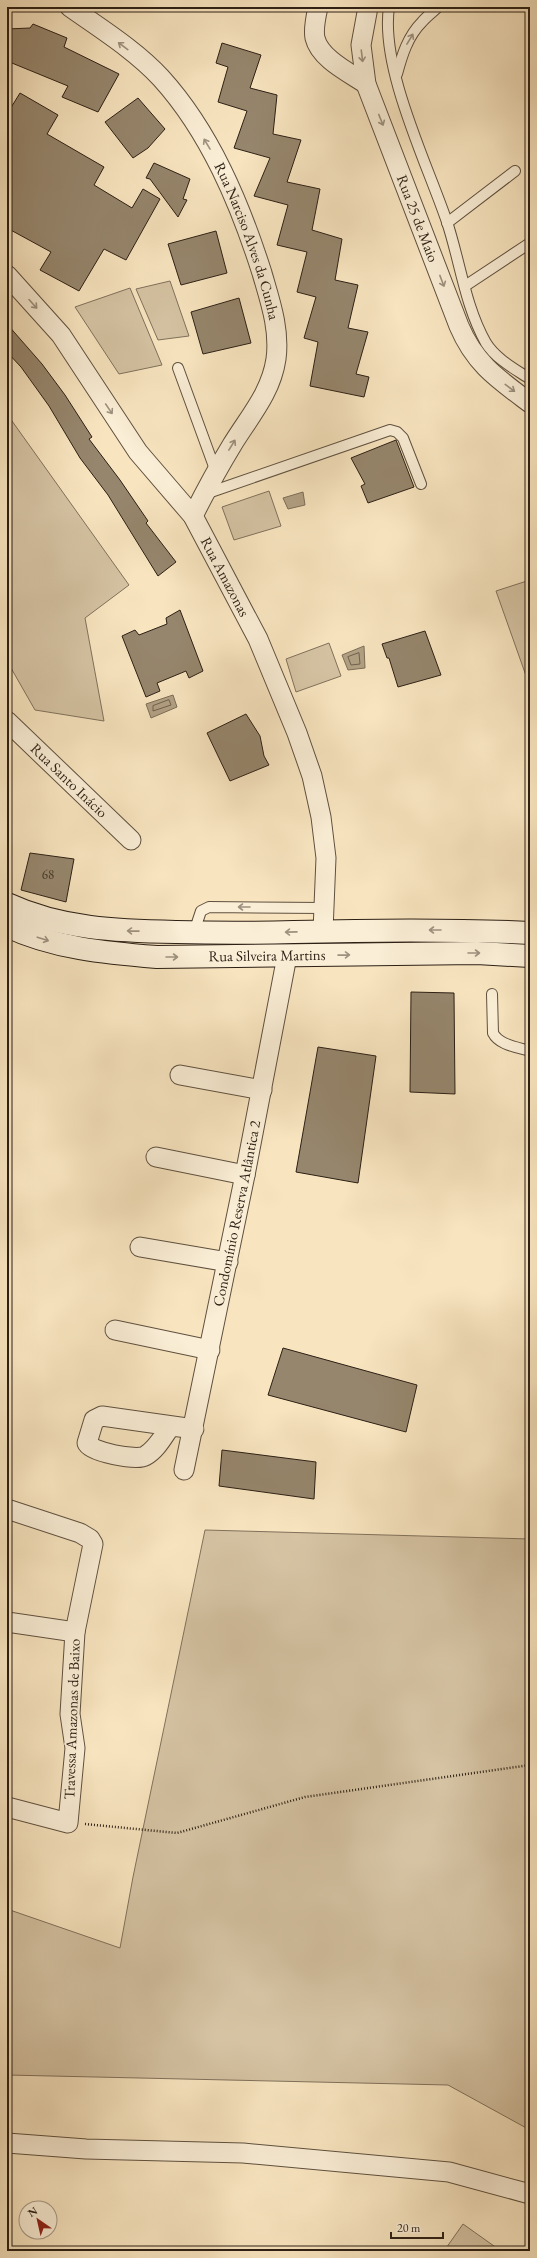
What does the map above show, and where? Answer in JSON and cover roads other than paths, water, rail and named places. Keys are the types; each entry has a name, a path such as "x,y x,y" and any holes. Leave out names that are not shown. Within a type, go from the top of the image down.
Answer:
{"main road":[{"name":"Rua Silveira Martins","path":"7,904 51,920 83,927 120,931 194,932 476,930 530,933"},
{"name":"Rua Silveira Martins","path":"7,926 53,943 112,954 157,957 477,953 530,956"}],"street":[{"name":"Rua Narciso Alves da Cunha","path":"70,7 130,52 160,78 188,112 212,153 255,250 272,308 277,333 276,359 270,380 261,403 217,472 193,516"},
{"path":"318,7 315,38 319,48 343,69 366,84"},
{"name":"Rua 25 de Maio","path":"368,7 361,45 366,84 467,344 488,371 530,403"},
{"name":"Rua Amazonas","path":"7,275 61,335 138,452 193,516 258,639 294,726 312,776 321,817 326,858 323,931"},
{"name":"Rua Santo Inácio","path":"7,721 131,840"},
{"name":"Condomínio Reserva Atlântica 2","path":"184,1470 194,1429 228,1262 262,1090 286,956"},
{"path":"180,1076 262,1090"},
{"path":"156,1157 245,1175"},
{"path":"140,1247 228,1262"},
{"path":"116,1330 210,1350"},
{"path":"170,1427 194,1429"},
{"name":"Travessa Amazonas de Baixo","path":"7,1509 80,1533 90,1539 93,1544 75,1632 70,1714 75,1748 68,1823 7,1807"},
{"path":"7,1622 75,1632"},
{"path":"7,2143 86,2149 243,2153 449,2172 530,2194"}],"lane":[{"path":"389,7 388,32 396,76 406,111 447,223 465,286 487,344 494,355 530,379"},
{"path":"396,76 403,51 411,37 421,22 438,7"},
{"path":"447,223 515,171"},
{"path":"465,286 530,243"},
{"path":"178,368 217,472"},
{"path":"205,494 390,430 397,432 403,438 421,484"},
{"path":"194,932 201,911 208,907 325,908"},
{"path":"492,994 492,1033 495,1038 500,1042 530,1051"}],"water":[{"path":"303,492 305,505 288,509 283,498"},
{"path":"364,646 365,668 348,670 342,655"},
{"path":"173,695 177,707 151,718 146,704"}]}
